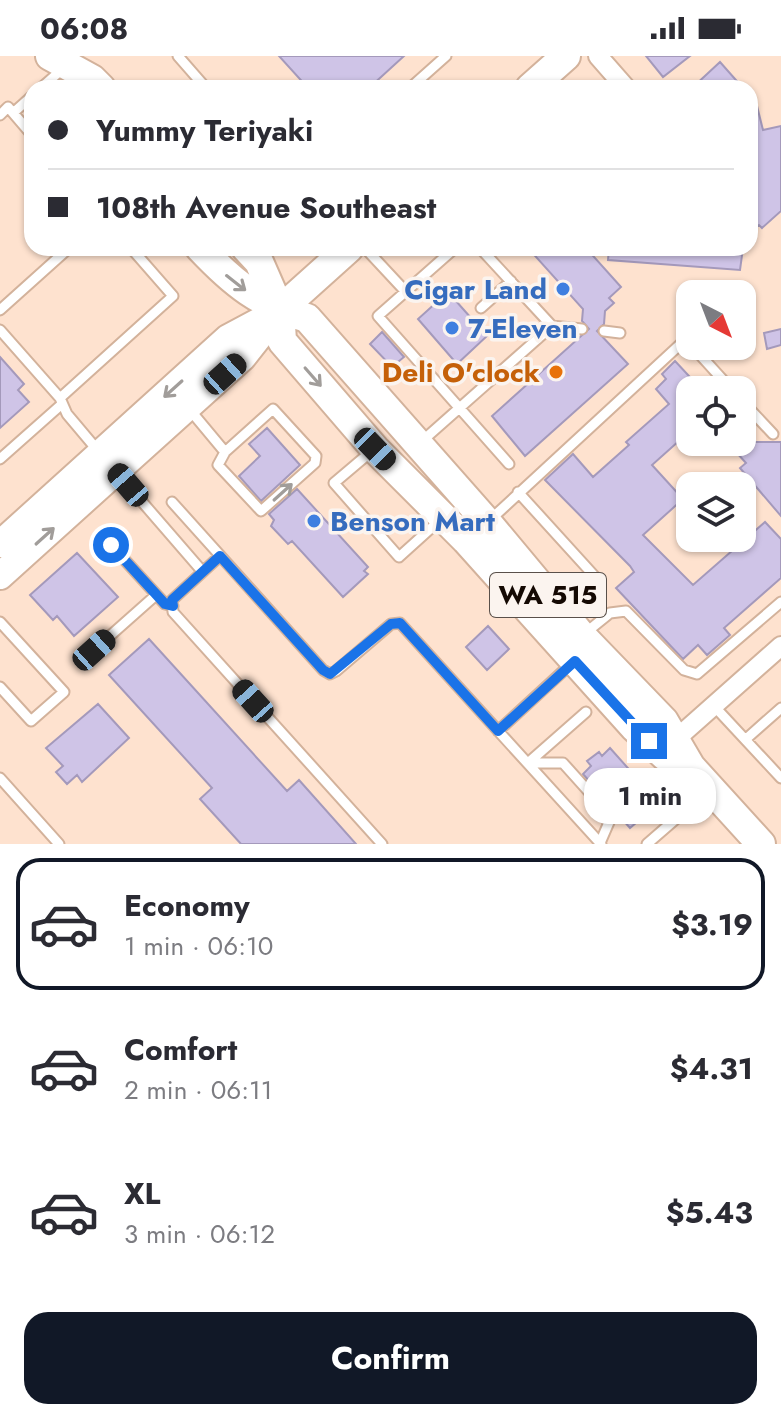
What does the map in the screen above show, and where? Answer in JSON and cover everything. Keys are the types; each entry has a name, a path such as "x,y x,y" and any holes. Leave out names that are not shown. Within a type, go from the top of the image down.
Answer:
{"main road":[{"path":"539,80 566,56"},
{"path":"54,73 93,80"},
{"name":"WA 515","path":"208,256 235,285 280,310 307,318 487,522 634,727 665,756 691,767"},
{"name":"WA 515","path":"253,256 280,310 282,341 375,449 578,648 664,721 691,767 761,844"},
{"path":"0,544 188,408 243,357 280,310 340,256"},
{"path":"0,576 228,338 280,310"}],"street":[{"path":"598,56 619,80"},
{"path":"676,739 781,646"}],"lane":[{"path":"178,56 199,80"},
{"path":"419,80 446,56"},
{"path":"13,113 24,103"},
{"path":"0,115 8,107 24,126"},
{"path":"0,310 60,256"},
{"path":"0,459 173,296 138,256"},
{"path":"372,256 406,292"},
{"path":"446,256 378,316 509,464"},
{"path":"488,256 552,326 582,329"},
{"path":"481,308 511,281"},
{"path":"419,444 552,326"},
{"path":"0,330 202,571"},
{"path":"604,331 620,333"},
{"path":"487,522 676,348"},
{"path":"705,360 719,376"},
{"path":"188,408 225,452"},
{"path":"273,409 316,456 315,463 261,511 218,465 225,452 273,409"},
{"path":"756,416 773,434"},
{"path":"375,449 334,483 399,557 443,518"},
{"path":"518,492 598,580"},
{"path":"172,502 323,670 330,674 391,624 400,623 601,844 610,820 607,812 563,763 528,763"},
{"path":"111,545 156,595 173,606"},
{"path":"220,556 172,600 173,612 382,844"},
{"path":"94,650 156,595"},
{"path":"498,731 610,613 626,611 684,670 697,674 781,602"},
{"path":"0,622 64,692 31,721 0,687"},
{"path":"714,706 781,778"},
{"path":"746,739 781,708"},
{"path":"528,763 586,712"},
{"path":"0,778 59,844"},
{"path":"647,844 711,789"}],"building":[{"path":"279,56 404,56 378,80 301,80"},
{"path":"646,56 690,56 663,77"},
{"path":"720,62 736,80 701,80"},
{"path":"758,110 763,130 781,126 781,211 762,228 759,225"},
{"path":"535,256 593,256 621,287 609,298 614,303 605,311 604,324 597,331 628,364 525,456 492,416 589,329 582,321 583,309"},
{"path":"608,256 742,256 740,270 608,260"},
{"name":"7-Eleven","path":"448,292 487,336 457,364 418,319"},
{"path":"781,329 781,345 767,349 764,333"},
{"name":"7-Eleven","path":"382,332 404,357 392,367 370,344"},
{"path":"0,357 24,384 18,390 29,402 0,428"},
{"path":"675,361 689,376 676,376 676,444 652,465 676,491 676,505 643,535 693,585 731,552 756,552 756,530 765,522 781,539 781,578 724,628 730,635 707,655 698,645 683,659 616,588 634,572 630,566 545,480 573,454 593,477 629,445 626,442 669,404 656,389 666,379 662,374"},
{"path":"267,428 300,465 261,501 239,476 260,456 249,444"},
{"path":"756,442 781,442 781,516 756,487 756,472 743,472 740,468 746,463 740,456 756,456"},
{"path":"297,489 368,567 364,571 368,574 343,597 292,541 288,544 271,526 274,520 269,514"},
{"path":"77,553 118,597 74,636 57,616 53,620 30,595"},
{"path":"488,626 509,649 487,670 466,647"},
{"path":"149,639 287,791 299,780 356,844 241,844 200,799 212,788 109,675"},
{"path":"98,704 129,738 82,782 77,775 67,784 56,772 63,766 46,748"},
{"path":"610,748 659,803 630,828 583,774 591,766 587,761 599,752 602,756"}],"place":[{"name":"Cigar Land","path":"563,289"},
{"name":"7-Eleven","path":"452,328"},
{"name":"Deli O'clock","path":"556,372"},
{"name":"Benson Mart","path":"314,521"}],"route":[{"path":"111,545 165,604 173,606 172,600 220,556 330,674 391,624 400,623 498,731 575,661 649,741"}]}
